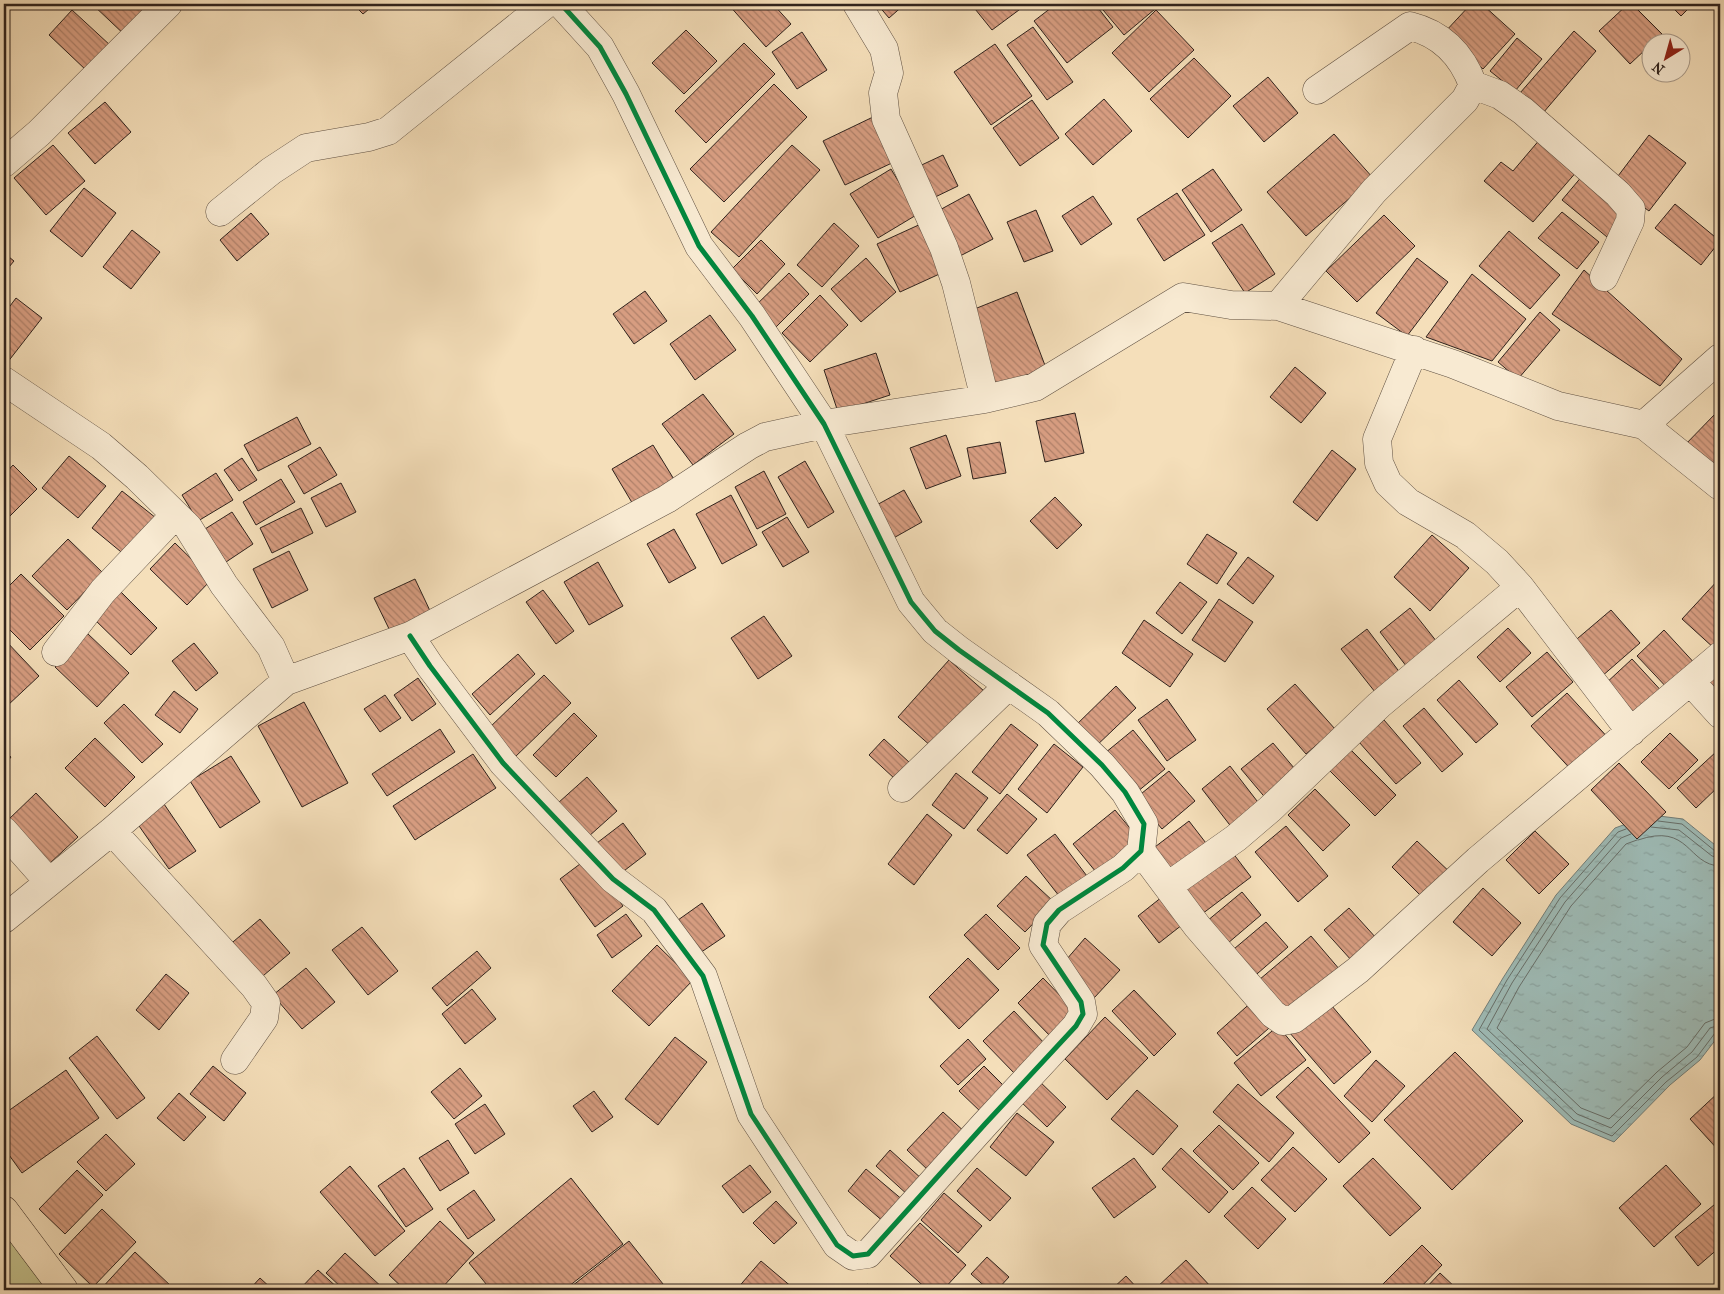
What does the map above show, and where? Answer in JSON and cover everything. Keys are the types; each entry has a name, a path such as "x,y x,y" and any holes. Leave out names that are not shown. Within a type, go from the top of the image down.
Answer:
{"main road":[{"path":"4,1210 64,1290"}],"street":[{"path":"4,163 39,133 168,4"},
{"path":"220,212 271,172 306,148 369,137 388,131 546,4"},
{"path":"410,636 430,666 503,763 613,879 654,910 703,976 751,1114 837,1245 853,1256 868,1254 1076,1026 1083,1014 1081,1002 1043,945 1047,924 1059,910 1124,868 1141,851 1144,824 1125,792 1102,765 1048,713 935,631 911,602 824,424 752,316 699,246 626,94 600,47 561,4"},
{"path":"856,4 884,49 889,73 883,93 886,119 944,248 956,283 985,399"},
{"path":"1278,306 1349,219 1374,191 1465,100 1473,85 1468,71 1448,45 1429,30 1410,26 1316,90"},
{"path":"1473,85 1500,95 1522,111 1618,194 1631,209 1630,221 1604,277"},
{"path":"4,919 112,830 286,681 410,636 667,499 765,437 824,424 985,399 1035,387 1183,297 1231,305 1278,306 1414,350 1558,406 1644,425 1720,486"},
{"path":"1414,350 1377,439 1379,463 1388,483 1408,502 1464,535 1497,562 1520,587 1631,732"},
{"path":"1644,425 1720,358"},
{"path":"4,381 101,446 137,476 188,527 224,585 271,647 286,681"},
{"path":"56,652 103,591 175,514"},
{"path":"1168,886 1250,826 1379,705 1520,587"},
{"path":"1141,851 1197,926 1273,1014 1283,1022 1294,1019 1358,970 1478,860 1720,656"},
{"path":"1690,682 1720,714"},
{"path":"902,788 1009,685"},
{"path":"112,830 254,986 266,1003 264,1018 235,1060"},
{"path":"4,831 49,882"}],"shaded area":[{"path":"4,1210 64,1290 4,1290"}],"water":[{"path":"1651,815 1683,819 1720,849 1720,1034 1700,1060 1670,1085 1614,1142 1571,1124 1472,1030 1556,895 1615,828"}],"building":[{"path":"92,4 149,4 128,38"},
{"path":"353,4 375,4 363,14"},
{"path":"728,4 773,4 791,24 766,47"},
{"path":"877,4 905,4 889,18"},
{"path":"971,4 1021,4 1023,7 992,30"},
{"path":"1056,4 1095,4 1113,27 1067,63 1034,21"},
{"path":"1098,4 1161,4 1124,35"},
{"path":"1471,4 1482,4 1515,34 1483,69 1444,33"},
{"path":"1628,4 1632,4 1660,32 1642,32 1642,53 1630,64 1599,31"},
{"path":"1669,4 1693,4 1681,16"},
{"path":"72,10 111,46 87,71 49,35"},
{"path":"1156,10 1194,50 1149,92 1112,53"},
{"path":"1033,27 1073,82 1047,100 1007,45"},
{"path":"686,30 717,61 684,94 652,63"},
{"path":"1574,31 1596,51 1543,113 1520,93"},
{"path":"802,32 827,70 797,89 772,52"},
{"path":"1517,38 1542,59 1515,91 1490,71"},
{"path":"744,43 775,74 706,143 675,111"},
{"path":"995,44 1032,96 991,125 954,72"},
{"path":"1194,58 1231,96 1188,138 1150,99"},
{"path":"1268,77 1298,113 1264,142 1233,106"},
{"path":"774,84 807,117 724,202 690,169"},
{"path":"1104,99 1132,131 1093,165 1065,134"},
{"path":"1032,100 1059,138 1020,166 993,128"},
{"path":"105,102 131,132 95,164 68,133"},
{"path":"873,117 894,162 845,185 823,141"},
{"path":"1334,134 1373,178 1306,236 1267,192"},
{"path":"1649,135 1686,163 1649,211 1612,184"},
{"path":"1541,138 1578,170 1533,222 1484,181 1501,162 1513,171"},
{"path":"53,145 85,181 46,215 14,178"},
{"path":"792,145 820,170 739,257 711,232"},
{"path":"943,155 958,186 929,200 913,169"},
{"path":"891,169 918,214 878,238 850,194"},
{"path":"1213,169 1242,210 1211,232 1182,190"},
{"path":"1583,175 1627,212 1607,237 1562,200"},
{"path":"84,188 116,213 82,257 50,231"},
{"path":"1177,193 1205,235 1164,261 1137,219"},
{"path":"969,194 993,239 960,256 936,212"},
{"path":"1093,196 1112,224 1081,245 1062,216"},
{"path":"1675,204 1720,241 1701,265 1655,228"},
{"path":"1036,210 1053,251 1024,262 1007,222"},
{"path":"1562,212 1599,242 1577,269 1538,238"},
{"path":"251,213 269,234 237,261 220,240"},
{"path":"1384,215 1415,246 1357,302 1326,271"},
{"path":"834,223 859,246 822,287 797,265"},
{"path":"923,223 946,271 900,292 877,244"},
{"path":"1242,224 1275,274 1245,293 1212,243"},
{"path":"132,230 160,252 131,289 103,267"},
{"path":"1509,231 1560,275 1530,309 1479,266"},
{"path":"761,240 785,264 757,294 732,269"},
{"path":"4,253 14,261 4,273"},
{"path":"866,258 896,292 861,322 831,289"},
{"path":"1417,258 1448,282 1407,336 1376,313"},
{"path":"1584,270 1682,359 1660,386 1552,314"},
{"path":"789,273 809,294 773,330 752,309"},
{"path":"1472,274 1526,319 1492,361 1426,337"},
{"path":"645,291 667,321 634,344 613,314"},
{"path":"1017,292 1046,368 997,387 967,312"},
{"path":"820,295 848,325 810,362 782,333"},
{"path":"16,298 42,318 7,363 4,360 4,314"},
{"path":"1540,312 1560,330 1518,379 1498,362"},
{"path":"710,315 736,350 695,380 670,344"},
{"path":"876,353 890,395 838,412 824,370"},
{"path":"1295,367 1326,393 1301,423 1270,397"},
{"path":"703,394 734,434 693,465 662,424"},
{"path":"1075,413 1084,453 1045,462 1036,421"},
{"path":"1716,413 1720,417 1720,484 1682,448"},
{"path":"297,417 311,444 258,471 244,445"},
{"path":"946,435 961,476 926,489 910,448"},
{"path":"1000,442 1006,473 973,479 967,448"},
{"path":"653,445 675,481 634,506 612,469"},
{"path":"320,447 337,475 304,494 288,466"},
{"path":"1332,450 1356,469 1317,521 1293,502"},
{"path":"69,456 106,486 78,518 42,488"},
{"path":"242,458 257,480 239,491 224,470"},
{"path":"805,461 834,512 808,528 778,477"},
{"path":"13,465 37,489 4,522 4,475"},
{"path":"764,471 786,514 757,529 735,487"},
{"path":"216,473 233,500 198,521 182,495"},
{"path":"281,479 295,502 256,525 243,502"},
{"path":"341,483 356,512 326,527 311,498"},
{"path":"904,490 922,522 890,540 873,507"},
{"path":"122,491 156,518 126,556 92,528"},
{"path":"731,495 757,545 722,564 696,514"},
{"path":"1055,497 1082,525 1057,549 1030,521"},
{"path":"301,508 313,533 272,553 260,528"},
{"path":"232,512 253,544 226,562 205,529"},
{"path":"787,517 809,552 783,567 762,532"},
{"path":"674,529 696,568 669,583 647,544"},
{"path":"1207,534 1237,553 1217,584 1187,564"},
{"path":"1432,535 1469,568 1430,611 1394,577"},
{"path":"68,539 103,573 67,610 32,576"},
{"path":"175,543 212,579 187,605 150,569"},
{"path":"289,551 308,590 272,608 253,569"},
{"path":"1248,557 1274,576 1253,604 1227,584"},
{"path":"598,562 623,606 589,625 564,582"},
{"path":"21,574 64,616 30,650 4,624 4,591"},
{"path":"1720,578 1720,643 1715,649 1682,619"},
{"path":"415,579 432,615 392,635 374,598"},
{"path":"1180,582 1207,602 1182,634 1156,613"},
{"path":"119,590 157,628 131,655 92,617"},
{"path":"543,590 574,631 556,644 526,602"},
{"path":"1219,599 1253,622 1225,662 1192,640"},
{"path":"1410,608 1441,647 1410,671 1380,632"},
{"path":"1611,610 1640,643 1601,677 1571,644"},
{"path":"764,616 792,656 758,679 731,638"},
{"path":"1144,620 1193,654 1170,687 1122,653"},
{"path":"1508,628 1531,653 1500,682 1477,657"},
{"path":"1367,629 1404,678 1379,697 1341,649"},
{"path":"1664,630 1698,667 1671,692 1637,656"},
{"path":"87,633 129,673 97,707 55,667"},
{"path":"4,639 39,676 7,706 4,703"},
{"path":"194,643 218,673 196,691 172,661"},
{"path":"1547,652 1573,682 1532,717 1506,687"},
{"path":"518,654 535,674 490,715 472,694"},
{"path":"1632,659 1666,696 1638,722 1604,685"},
{"path":"949,660 984,691 932,747 898,717"},
{"path":"1720,664 1720,705 1700,684"},
{"path":"544,675 571,703 514,758 487,730"},
{"path":"418,678 436,704 412,721 394,695"},
{"path":"1459,680 1498,724 1476,743 1437,700"},
{"path":"1295,684 1335,729 1306,754 1267,709"},
{"path":"1116,686 1136,708 1093,749 1073,728"},
{"path":"174,691 198,709 180,733 155,715"},
{"path":"1567,693 1611,741 1575,774 1531,726"},
{"path":"385,695 401,718 380,732 364,709"},
{"path":"1167,699 1196,740 1167,761 1138,720"},
{"path":"304,702 348,783 302,807 258,726"},
{"path":"124,704 163,744 142,763 104,723"},
{"path":"1424,708 1463,754 1442,772 1403,726"},
{"path":"574,713 597,736 556,777 533,755"},
{"path":"1384,720 1421,763 1396,784 1359,742"},
{"path":"1011,724 1038,745 1000,794 972,772"},
{"path":"440,729 455,752 387,796 372,774"},
{"path":"1133,730 1165,769 1137,792 1105,753"},
{"path":"1670,733 1698,760 1669,789 1641,762"},
{"path":"95,738 135,777 105,807 65,768"},
{"path":"884,739 910,763 895,779 869,755"},
{"path":"1273,743 1300,775 1268,801 1241,769"},
{"path":"1054,744 1083,767 1047,813 1018,789"},
{"path":"1350,749 1396,795 1375,816 1329,770"},
{"path":"4,751 11,757 4,766"},
{"path":"1717,751 1720,755 1720,785 1696,808 1677,788"},
{"path":"473,754 496,788 415,840 393,806"},
{"path":"231,756 260,802 220,828 190,781"},
{"path":"1619,763 1666,812 1637,839 1591,790"},
{"path":"1230,766 1264,810 1236,833 1202,789"},
{"path":"1169,771 1195,801 1162,829 1136,798"},
{"path":"956,773 988,798 964,829 932,805"},
{"path":"587,777 617,811 588,837 558,803"},
{"path":"1315,789 1350,825 1323,851 1288,815"},
{"path":"36,793 78,837 49,864 8,820"},
{"path":"1007,794 1037,819 1007,854 977,830"},
{"path":"164,804 196,851 169,869 137,823"},
{"path":"1115,810 1138,838 1096,872 1073,844"},
{"path":"927,814 952,835 914,885 888,864"},
{"path":"1189,821 1209,847 1172,877 1151,850"},
{"path":"623,823 646,854 616,877 593,846"},
{"path":"1286,826 1328,876 1298,902 1255,852"},
{"path":"1535,831 1569,864 1539,894 1506,860"},
{"path":"1055,834 1090,880 1063,901 1027,855"},
{"path":"1417,841 1454,876 1428,903 1392,867"},
{"path":"1229,848 1251,877 1198,917 1176,888"},
{"path":"588,858 623,906 595,927 560,879"},
{"path":"1026,876 1054,902 1025,932 997,906"},
{"path":"1483,888 1521,923 1492,956 1453,922"},
{"path":"1242,892 1261,915 1221,949 1201,926"},
{"path":"1167,893 1187,921 1159,943 1138,916"},
{"path":"702,903 725,936 694,957 671,925"},
{"path":"1349,908 1377,939 1352,961 1324,930"},
{"path":"626,914 642,936 612,958 597,935"},
{"path":"986,914 1020,948 998,970 964,935"},
{"path":"260,919 290,953 257,981 227,947"},
{"path":"1266,922 1288,947 1250,980 1228,954"},
{"path":"362,927 398,971 368,995 332,950"},
{"path":"1311,936 1340,970 1282,1019 1253,985"},
{"path":"1085,938 1120,970 1094,998 1060,967"},
{"path":"657,945 693,980 649,1026 612,991"},
{"path":"477,951 491,968 447,1006 432,988"},
{"path":"968,958 999,990 959,1029 929,997"},
{"path":"306,968 335,1002 302,1029 273,995"},
{"path":"166,974 189,993 159,1030 136,1010"},
{"path":"1043,978 1078,1014 1052,1038 1018,1003"},
{"path":"472,989 496,1019 465,1044 442,1014"},
{"path":"1134,990 1176,1034 1154,1056 1112,1011"},
{"path":"1255,999 1276,1022 1237,1056 1217,1033"},
{"path":"1326,999 1371,1052 1334,1084 1289,1032"},
{"path":"1014,1011 1046,1045 1016,1075 983,1041"},
{"path":"1105,1017 1148,1058 1107,1100 1065,1059"},
{"path":"1278,1026 1306,1060 1261,1096 1234,1063"},
{"path":"97,1036 145,1098 117,1119 69,1058"},
{"path":"675,1037 707,1062 658,1125 625,1099"},
{"path":"968,1039 986,1059 958,1085 940,1066"},
{"path":"1455,1052 1523,1121 1452,1190 1384,1120"},
{"path":"1376,1060 1405,1086 1372,1122 1344,1096"},
{"path":"213,1066 246,1093 224,1121 190,1094"},
{"path":"984,1066 1006,1088 982,1113 959,1091"},
{"path":"1308,1067 1370,1133 1339,1163 1276,1097"},
{"path":"460,1068 482,1096 454,1119 431,1092"},
{"path":"66,1070 99,1118 22,1173 4,1148 4,1114"},
{"path":"1036,1078 1066,1107 1047,1127 1017,1098"},
{"path":"1238,1084 1294,1133 1269,1162 1213,1112"},
{"path":"1137,1090 1178,1126 1153,1155 1111,1119"},
{"path":"594,1091 613,1117 592,1132 573,1106"},
{"path":"1720,1091 1720,1152 1690,1119"},
{"path":"179,1093 206,1117 184,1141 157,1118"},
{"path":"485,1104 505,1134 475,1154 455,1124"},
{"path":"943,1112 967,1134 930,1172 907,1150"},
{"path":"1017,1113 1054,1142 1026,1176 990,1147"},
{"path":"1219,1125 1259,1163 1233,1190 1193,1151"},
{"path":"106,1134 135,1164 106,1191 77,1162"},
{"path":"448,1140 469,1173 440,1191 419,1158"},
{"path":"1293,1147 1327,1179 1295,1212 1261,1180"},
{"path":"1181,1148 1228,1192 1209,1213 1162,1169"},
{"path":"890,1150 923,1180 909,1196 876,1166"},
{"path":"1134,1158 1156,1187 1114,1218 1092,1188"},
{"path":"1373,1158 1421,1208 1390,1236 1343,1186"},
{"path":"750,1165 771,1192 743,1213 722,1186"},
{"path":"1666,1165 1701,1204 1654,1247 1619,1208"},
{"path":"350,1166 405,1231 375,1256 320,1192"},
{"path":"404,1168 433,1209 406,1227 378,1186"},
{"path":"977,1168 1011,1198 990,1221 957,1191"},
{"path":"866,1169 904,1201 885,1223 848,1191"},
{"path":"77,1170 103,1195 65,1234 39,1209"},
{"path":"571,1178 623,1244 564,1290 491,1290 469,1263"},
{"path":"1252,1187 1286,1219 1258,1249 1224,1216"},
{"path":"474,1190 495,1220 468,1239 447,1209"},
{"path":"944,1193 982,1226 958,1253 921,1220"},
{"path":"1720,1200 1720,1247 1698,1266 1675,1237"},
{"path":"776,1201 797,1223 774,1244 753,1223"},
{"path":"102,1209 136,1242 93,1287 59,1254"},
{"path":"440,1221 474,1253 440,1290 405,1290 389,1275"},
{"path":"920,1223 966,1265 943,1290 928,1290 890,1256"},
{"path":"629,1241 667,1289 567,1290"},
{"path":"1422,1245 1442,1265 1418,1290 1385,1290 1381,1286"},
{"path":"135,1252 172,1287 168,1290 100,1290"},
{"path":"345,1253 385,1290 344,1290 326,1273"},
{"path":"987,1257 1009,1277 997,1290 989,1290 971,1274"},
{"path":"1186,1260 1212,1288 1210,1290 1155,1289"},
{"path":"761,1261 793,1288 791,1290 736,1290"},
{"path":"318,1270 340,1290 299,1290"},
{"path":"1440,1273 1458,1290 1424,1290"},
{"path":"1126,1276 1139,1290 1111,1290"},
{"path":"260,1278 273,1290 249,1290"},
{"path":"867,1284 875,1290 862,1290"}],"cycle path":[{"path":"410,636 430,666 503,763 613,879 654,910 703,976 751,1114 837,1245 853,1256 868,1254 1076,1026 1083,1014 1081,1002 1043,945 1047,924 1059,910 1123,868 1141,851 1144,824 1125,792 1102,765 1048,713 935,631 911,602 824,424 752,316 699,246 626,94 600,47 561,4"}]}
